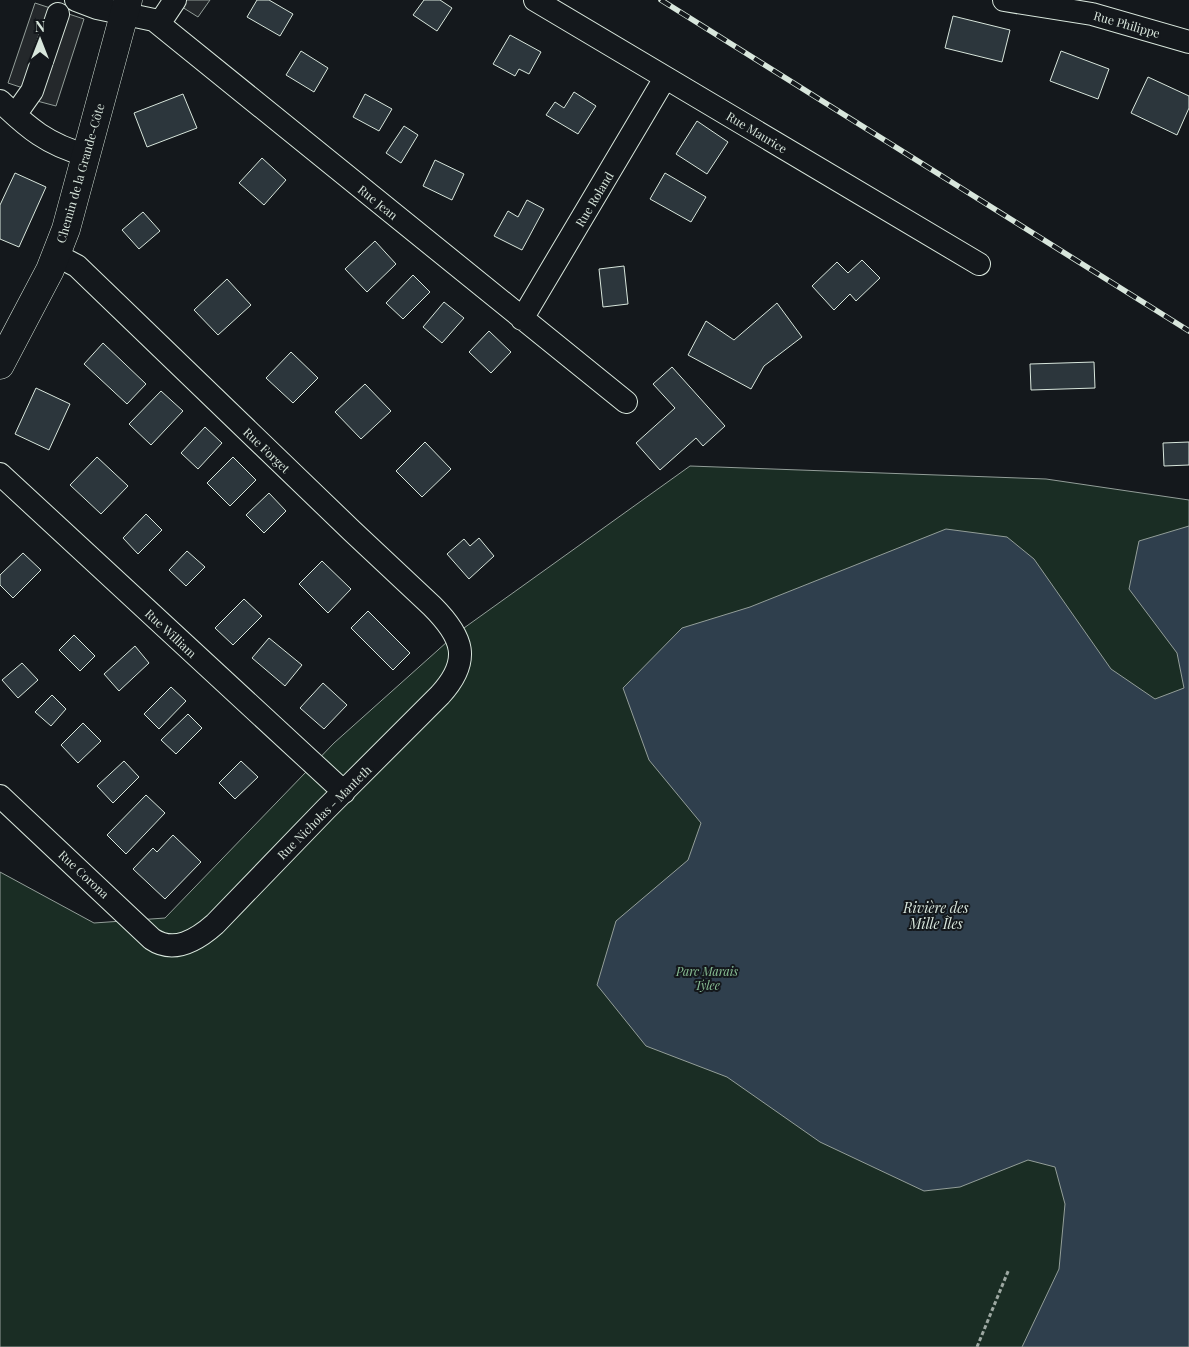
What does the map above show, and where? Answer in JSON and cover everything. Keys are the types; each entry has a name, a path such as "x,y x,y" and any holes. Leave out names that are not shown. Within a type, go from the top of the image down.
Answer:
{"main road":[{"name":"Chemin de la Grande-Côte","path":"0,365 56,255 72,209 126,7"}],"street":[{"path":"159,24 175,0"},
{"name":"Rue Maurice","path":"536,0 979,264"},
{"name":"Rue Philippe","path":"1004,0 1092,14 1189,42"},
{"name":"Rue Jean","path":"87,2 126,7 154,20 626,402"},
{"path":"8,108 22,108 33,89 58,14"},
{"name":"Rue Roland","path":"522,319 665,78"},
{"path":"8,108 33,131 68,150 86,155"},
{"name":"Rue Forget","path":"56,255 76,266 432,606 455,632 460,658"},
{"name":"Rue William","path":"0,474 344,792"},
{"name":"Rue Nicholas - Manteth","path":"171,945 190,943 204,934 449,686 455,677 460,658"},
{"name":"Rue Corona","path":"0,796 152,938 159,943 171,945"}],"path":[{"path":"977,1347 1009,1269"}],"green space":[{"name":"Parc Marais Tylee","path":"690,466 1046,479 1189,500 1189,738 1102,1147 1052,1347 0,1347 0,872 94,923 165,918 334,743 457,633"}],"shaded area":[{"path":"175,0 210,0 198,17 174,2"},
{"path":"35,3 84,19 56,106 37,101 32,91 8,83"}],"water":[{"name":"Rivière des Mille Îles","path":"1189,526 1189,1347 1022,1347 1059,1269 1065,1204 1055,1167 1028,1160 960,1187 924,1191 820,1142 727,1077 646,1046 597,985 616,921 688,860 701,823 649,760 623,688 682,628 750,607 946,529 1007,537 1034,559 1111,669 1155,699 1184,688 1177,653 1129,589 1139,541"}],"building":[{"path":"257,0 269,0 293,14 280,36 247,17"},
{"path":"424,0 440,0 452,8 437,31 413,15"},
{"path":"953,16 1010,30 1002,62 945,48"},
{"path":"510,35 541,52 529,74 519,69 515,76 493,64"},
{"path":"301,51 328,68 314,92 286,75"},
{"path":"1061,51 1109,69 1098,99 1050,81"},
{"path":"1148,77 1189,96 1189,108 1177,135 1131,113"},
{"path":"574,92 596,106 578,134 546,115 555,102 564,108"},
{"path":"183,94 197,128 147,147 134,113"},
{"path":"365,94 392,109 379,131 353,117"},
{"path":"697,121 728,142 707,174 676,154"},
{"path":"404,126 418,135 401,163 386,153"},
{"path":"262,158 286,180 264,205 239,183"},
{"path":"435,160 464,174 452,200 423,186"},
{"path":"15,173 46,187 19,247 0,239 0,205"},
{"path":"665,173 706,197 691,222 650,199"},
{"path":"527,200 544,209 522,250 494,236 508,211 518,217"},
{"path":"143,212 160,231 139,249 122,230"},
{"path":"375,241 396,264 367,292 345,269"},
{"path":"862,260 880,278 856,301 850,294 834,310 812,286 837,262 848,273"},
{"path":"624,266 628,304 603,307 599,269"},
{"path":"413,275 430,292 403,319 386,303"},
{"path":"227,279 251,305 218,335 194,310"},
{"path":"444,302 464,318 442,343 423,327"},
{"path":"777,303 802,337 764,366 751,389 688,355 706,321 734,340"},
{"path":"489,331 511,352 491,373 469,352"},
{"path":"103,343 146,384 127,404 84,364"},
{"path":"291,352 318,378 293,403 266,378"},
{"path":"1094,362 1095,388 1031,390 1030,364"},
{"path":"672,367 725,426 703,446 696,438 660,470 636,443 675,408 653,384"},
{"path":"365,384 391,411 361,439 335,412"},
{"path":"36,388 70,404 49,450 15,434"},
{"path":"161,391 183,411 151,445 129,424"},
{"path":"205,427 222,443 198,469 181,453"},
{"path":"425,442 451,469 422,497 396,471"},
{"path":"1189,442 1189,465 1164,466 1163,443"},
{"path":"97,457 128,486 101,514 70,485"},
{"path":"233,457 256,480 230,506 207,483"},
{"path":"269,493 286,511 264,533 246,515"},
{"path":"146,514 162,530 138,554 123,538"},
{"path":"479,538 494,556 469,579 447,554 464,539 470,546"},
{"path":"187,551 205,567 186,586 169,570"},
{"path":"23,553 41,570 13,598 0,585 0,575"},
{"path":"322,561 351,589 328,613 299,584"},
{"path":"244,599 262,616 233,645 215,628"},
{"path":"368,611 410,653 393,670 351,628"},
{"path":"74,635 95,656 80,671 59,650"},
{"path":"269,638 302,665 285,686 252,658"},
{"path":"135,646 149,663 119,691 104,674"},
{"path":"22,663 38,680 18,698 2,680"},
{"path":"323,683 347,705 324,729 300,708"},
{"path":"171,687 186,701 159,729 144,714"},
{"path":"52,695 66,709 51,726 35,712"},
{"path":"188,714 202,728 176,754 161,740"},
{"path":"83,723 101,741 78,763 61,745"},
{"path":"124,761 139,777 113,803 97,786"},
{"path":"241,761 258,777 235,799 219,783"},
{"path":"146,795 165,813 126,854 107,835"},
{"path":"173,835 201,862 165,899 133,869 153,848 157,852"}],"railway":[{"path":"661,0 1189,331"}]}
